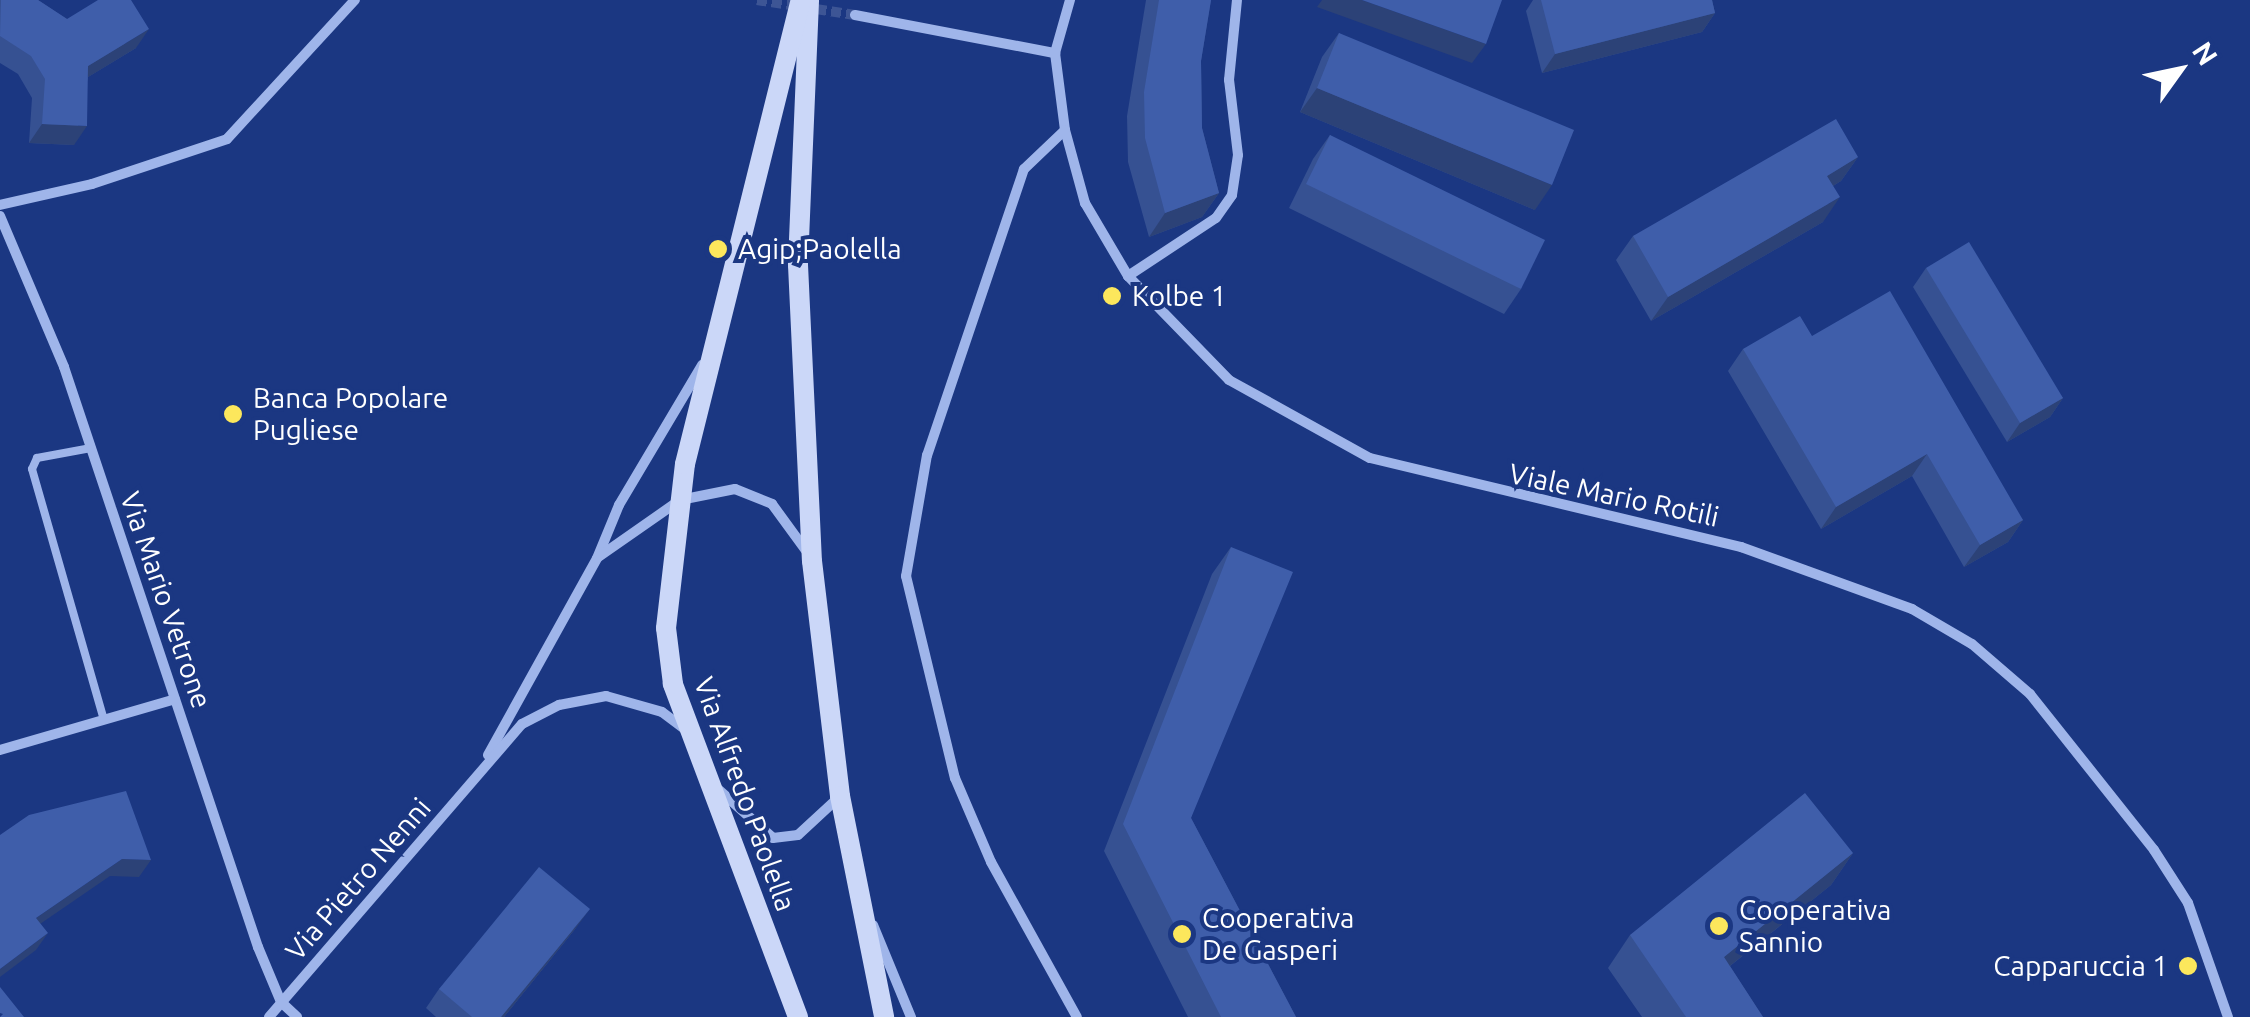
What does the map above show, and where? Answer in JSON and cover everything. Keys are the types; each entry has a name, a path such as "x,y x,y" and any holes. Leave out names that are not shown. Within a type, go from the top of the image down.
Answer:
{"main road":[{"name":"Via Alfredo Paolella","path":"798,1017 674,684 666,628 680,500 805,0"},
{"name":"Via Alfredo Paolella","path":"805,0 798,264 812,561 840,796 884,1017"}],"street":[{"path":"0,205 92,184 227,139 356,0"},
{"name":"Viale Mario Rotili","path":"1070,0 1055,54 1065,130 1085,203 1128,276 1230,380 1271,408 1370,458 1742,547 1912,609 1972,644 2030,694 2154,850 2188,903 2228,1017"},
{"path":"1128,276 1216,218 1232,196 1238,155 1229,80 1237,0"},
{"path":"855,16 1055,54"},
{"path":"1065,130 1024,169 927,455 906,576 955,778 991,862 1072,1016"},
{"name":"Via Mario Vetrone","path":"0,216 91,448 281,1002"},
{"path":"597,558 620,505 718,338"},
{"path":"680,500 736,490 772,504 790,521 812,561"},
{"name":"Via Pietro Nenni","path":"480,769 597,558 680,500"},
{"name":"Via Pietro Nenni","path":"269,1017 522,724 559,705 606,696 662,712 695,737"},
{"path":"0,750 176,699"},
{"path":"711,782 774,838 798,835 840,796"},
{"path":"856,884 910,1017"},
{"path":"281,1002 297,1017"}],"lane":[{"path":"91,448 37,458 32,469 104,720"}],"building":[{"path":"1,0 38,0 67,19 98,0 131,0 149,29 88,66 87,126 42,124 45,79 31,56 0,36"},
{"path":"1159,0 1211,0 1201,61 1202,128 1219,193 1165,213 1145,138 1144,92"},
{"path":"1362,0 1502,0 1486,44"},
{"path":"1541,0 1712,0 1715,13 1555,54"},
{"path":"1339,33 1574,130 1552,185 1317,88"},
{"path":"1836,119 1858,157 1827,176 1840,197 1668,297 1633,236"},
{"path":"1330,135 1545,240 1521,289 1306,184"},
{"path":"1969,242 2063,398 2020,423 1926,268"},
{"path":"1890,291 2023,520 1980,545 1927,454 1836,507 1743,349 1800,316 1812,336"},
{"path":"1231,547 1293,572 1191,818 1296,1017 1221,1017 1123,824"},
{"path":"126,791 151,860 122,859 36,918 48,933 0,969 0,835 29,815"},
{"name":"Cooperativa Sannio","path":"1805,793 1853,853 1724,957 1763,1017 1686,1017 1630,935"},
{"path":"539,867 590,909 501,1017 472,1017 439,989"},
{"path":"0,987 24,1017 0,1017"}],"tunnel":[{"path":"757,0 855,15"}],"place":[{"name":"Agip;Paolella","path":"718,249"},
{"name":"Kolbe 1","path":"1112,296"},
{"name":"Banca Popolare Pugliese","path":"233,414"},
{"name":"Cooperativa Sannio","path":"1719,926"},
{"name":"Cooperativa De Gasperi","path":"1182,934"},
{"name":"Capparuccia 1","path":"2188,966"}]}
